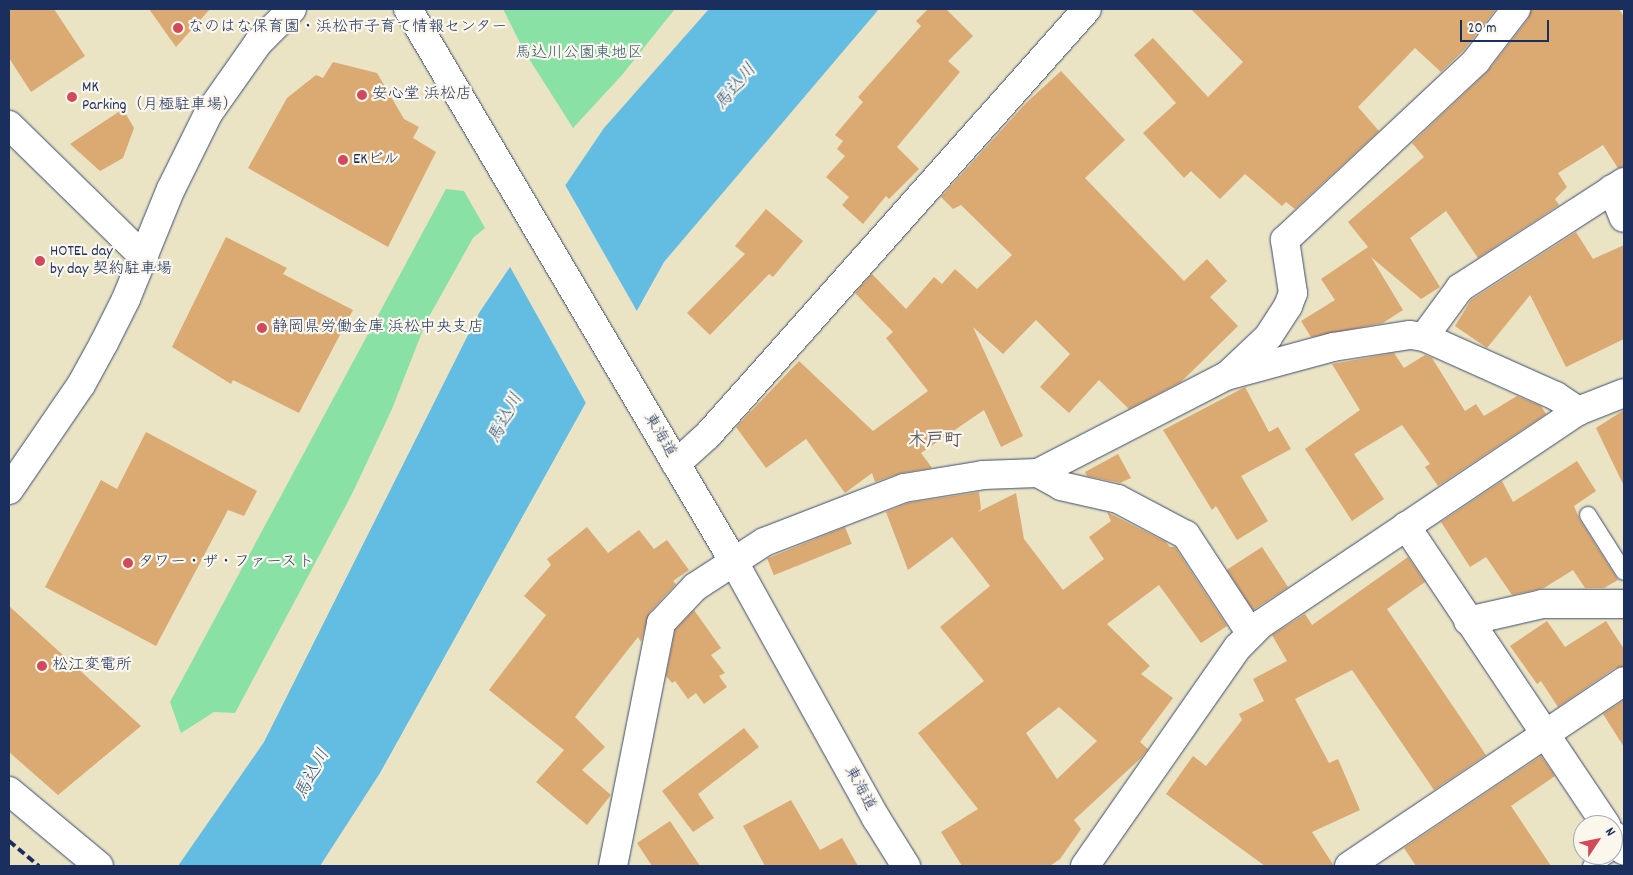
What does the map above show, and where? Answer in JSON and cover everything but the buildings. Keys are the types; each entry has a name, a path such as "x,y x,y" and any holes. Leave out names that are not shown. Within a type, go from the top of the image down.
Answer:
{"main road":[{"path":"13,474 81,385 144,257 171,189 208,114 258,43 292,9"},
{"name":"東海道","path":"408,9 734,562 876,818 906,866"},
{"path":"676,464 708,435 1087,9"},
{"path":"1226,376 1268,336 1288,306 1293,293 1285,240 1476,61 1516,9"},
{"path":"9,125 144,257"},
{"path":"1424,337 1460,288 1618,186 1624,218"},
{"path":"613,866 661,623 695,588 764,542 918,483 983,475 1038,474 1226,376 1333,347 1410,335 1424,337 1556,396 1578,411"},
{"path":"1085,866 1238,647 1261,624 1578,411 1624,393"},
{"path":"1038,474 1061,486 1118,500 1186,535 1251,634"},
{"path":"1406,526 1595,815"},
{"path":"1468,621 1542,604 1624,604"},
{"path":"1349,866 1624,681"},
{"path":"9,791 94,862"}],"lane":[{"path":"1588,515 1624,572"}],"green space":[{"name":"馬込川公園東地区","path":"503,9 675,9 622,75 573,128 524,51"},
{"path":"446,189 464,191 485,228 473,238 426,322 392,409 352,494 235,713 214,712 181,733 170,702"}],"water":[{"name":"馬込川","path":"709,9 879,9 664,262 380,773 320,866 178,866 264,742 479,313 604,128"}],"pier":[{"path":"564,183 638,313 587,405 509,265"}],"railway":[{"path":"9,841 39,866"}],"place":[{"name":"なのはな保育園・浜松市子育て情報センター","path":"178,28"},
{"name":"安心堂 浜松店","path":"362,95"},
{"name":"MK Parking（月極駐車場）","path":"72,97"},
{"name":"EKビル","path":"343,160"},
{"name":"HOTEL day by day 契約駐車場","path":"40,261"},
{"name":"静岡県労働金庫 浜松中央支店","path":"262,328"},
{"name":"タワー・ザ・ファースト","path":"128,563"},
{"name":"松江変電所","path":"42,666"}],"district":[{"name":"木戸町","path":"935,442"}]}
